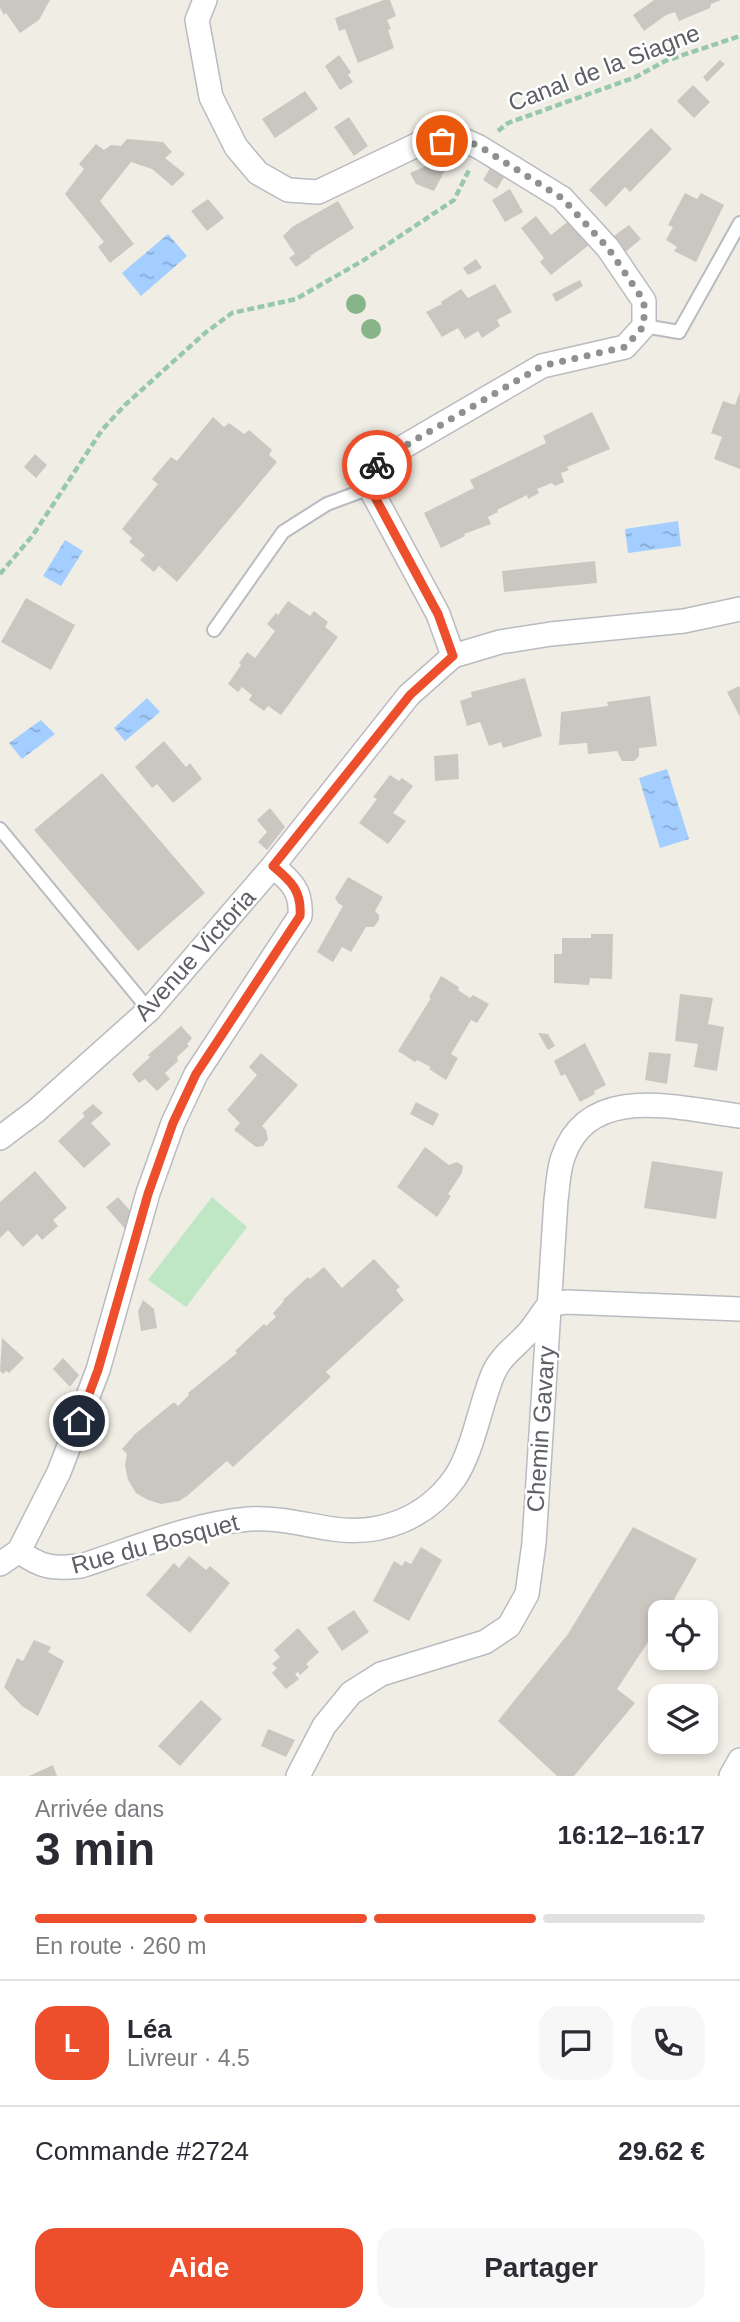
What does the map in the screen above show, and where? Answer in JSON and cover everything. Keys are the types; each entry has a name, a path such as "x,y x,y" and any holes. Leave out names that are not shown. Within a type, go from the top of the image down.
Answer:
{"street":[{"path":"205,0 197,20 211,97 236,147 258,173 288,190 318,192 423,142 461,139 479,146 562,198 608,248 644,301 644,326 625,347 542,366 379,461 370,488 438,614 453,656"},
{"name":"Avenue Victoria","path":"0,1138 36,1111 149,1010 273,866 410,695 453,656 500,642 684,621 740,608"},
{"path":"0,1564 19,1551 59,1472 98,1370 148,1194 173,1123 196,1074 300,916 301,901 295,885 273,866"},
{"name":"Chemin Gavary","path":"298,1776 324,1726 351,1693 381,1674 485,1642 509,1626 527,1594 534,1543 556,1200 563,1157 581,1126 614,1107 642,1104 740,1116"},
{"path":"549,1304 740,1309"},
{"name":"Rue du Bosquet","path":"19,1551 36,1564 59,1568 81,1566 208,1525 252,1519 289,1521 337,1530 370,1530 394,1526 432,1503 455,1478 474,1432 493,1372 508,1351 527,1335 549,1304"},
{"path":"731,1776 740,1759"}],"lane":[{"path":"644,326 679,332 740,223"},
{"path":"214,631 283,532 327,504 370,488"},
{"path":"0,828 149,1010"}],"path":[{"name":"Canal de la Siagne","path":"0,574 33,535 102,429 205,333 232,313 296,299 320,287 440,210 454,200 479,146 509,123 636,77 665,61 740,36"}],"green space":[{"path":"212,1197 247,1227 186,1307 148,1280"}],"water":[{"path":"168,234 187,256 141,296 122,273"},
{"path":"678,521 681,546 628,553 625,529"},
{"path":"65,540 83,551 61,586 43,576"},
{"path":"147,698 160,712 125,741 114,728"},
{"path":"41,720 55,734 22,759 9,743"},
{"path":"667,769 689,839 660,848 639,778"}],"building":[{"path":"0,0 50,0 39,20 20,33 6,13 4,15"},
{"path":"390,0 396,16 387,20 394,48 358,63 345,29 339,31 335,18"},
{"path":"654,0 721,0 711,4 710,8 679,21 675,12 666,15 644,31 633,15"},
{"path":"339,55 351,72 348,75 353,82 340,90 325,66"},
{"path":"720,60 725,64 707,82 703,77"},
{"path":"693,85 710,102 694,118 677,101"},
{"path":"305,91 318,109 275,138 262,119"},
{"path":"349,117 368,146 354,156 334,127"},
{"path":"651,128 672,149 630,192 625,187 606,207 589,190"},
{"path":"127,139 163,142 172,152 165,158 185,174 172,186 152,169 131,162 100,201 134,244 110,263 98,247 104,242 65,194 84,169 79,164 96,144 104,150 111,145 121,146"},
{"path":"430,164 445,170 434,191 416,184 410,173"},
{"path":"492,165 506,174 497,189 483,180"},
{"path":"510,189 523,212 505,222 492,200"},
{"path":"685,193 697,199 701,193 724,205 696,262 674,251 677,247 666,240 673,227 668,225"},
{"path":"208,199 224,218 207,231 191,211"},
{"path":"338,201 354,228 296,267 289,258 295,254 283,236 292,227"},
{"path":"536,216 551,235 570,220 594,241 551,275 540,262 544,258 521,228"},
{"path":"629,225 641,239 623,254 611,238"},
{"path":"476,259 482,268 468,275 463,268"},
{"path":"580,280 583,286 556,302 552,294"},
{"path":"495,284 512,312 497,320 500,326 482,338 478,331 465,339 458,328 442,337 426,312 442,304 441,302 461,289 468,298"},
{"path":"740,392 740,469 714,459 722,437 711,433 723,401 735,405"},
{"path":"592,412 610,449 567,467 569,470 561,473 564,482 537,489 539,493 528,499 527,495 497,510 498,512 488,517 491,524 464,534 465,536 441,548 424,513 474,488 470,480 546,443 543,436"},
{"path":"213,417 224,427 229,423 244,434 249,430 272,450 269,455 277,462 177,582 159,566 154,572 140,560 145,555 129,542 132,538 122,529 158,484 152,479 171,457 177,461"},
{"path":"35,454 47,465 36,478 24,467"},
{"path":"595,561 597,583 504,592 502,571"},
{"path":"26,598 75,625 51,670 1,642"},
{"path":"288,601 310,616 314,611 328,622 325,627 338,637 281,715 268,706 264,711 249,700 252,695 242,687 238,692 228,684 247,652 255,658 275,631 267,624"},
{"path":"525,678 542,736 503,748 501,742 489,746 480,722 467,726 460,701 472,697 471,692"},
{"path":"739,686 740,688 740,717 727,692"},
{"path":"650,696 657,746 639,748 639,756 634,761 622,761 617,751 588,754 587,743 559,745 561,712 608,706 607,702"},
{"path":"164,741 186,767 190,763 202,779 173,803 157,784 152,788 135,767"},
{"path":"458,754 459,779 435,781 434,756"},
{"path":"102,773 205,893 138,951 34,830"},
{"path":"390,775 399,781 402,778 413,786 393,813 406,821 388,844 359,823 377,799 373,797"},
{"path":"270,808 285,827 267,850 258,842 267,832 257,820"},
{"path":"348,877 383,897 375,911 379,920 374,927 366,927 351,952 342,947 333,962 317,952 343,906 335,898"},
{"path":"591,934 613,934 612,979 590,978 589,985 554,983 554,954 562,954 562,938 591,938"},
{"path":"441,976 459,987 458,990 470,998 473,995 489,1004 477,1023 471,1020 451,1054 458,1058 446,1080 429,1069 431,1067 417,1060 415,1062 398,1051 431,998 429,997"},
{"path":"680,994 713,998 708,1024 724,1027 717,1071 694,1067 698,1044 675,1041"},
{"path":"181,1026 192,1038 187,1044 189,1046 177,1057 178,1061 165,1073 170,1079 157,1091 145,1079 139,1083 132,1074 150,1057 148,1055"},
{"path":"538,1033 548,1034 555,1046 548,1050"},
{"path":"585,1043 606,1085 580,1102 565,1074 561,1076 554,1061"},
{"path":"649,1052 671,1054 667,1084 645,1080"},
{"path":"261,1053 298,1085 262,1126 268,1139 263,1146 256,1147 234,1130 240,1123 227,1110 257,1075 249,1067"},
{"path":"416,1102 439,1114 433,1126 410,1114"},
{"path":"93,1104 103,1113 91,1123 111,1144 84,1168 58,1141 85,1116 82,1113"},
{"path":"425,1147 449,1165 457,1162 463,1166 462,1173 448,1194 451,1196 437,1217 397,1187"},
{"path":"652,1161 723,1172 716,1219 644,1208"},
{"path":"35,1171 67,1208 53,1220 58,1226 42,1240 37,1234 23,1247 8,1230 0,1238 0,1202"},
{"path":"118,1197 133,1214 127,1231 106,1207"},
{"path":"374,1259 400,1287 396,1290 404,1300 326,1372 331,1377 233,1467 227,1461 179,1501 161,1504 136,1493 128,1480 125,1465 127,1454 122,1449 135,1434 174,1402 178,1406 188,1393 237,1353 235,1351 264,1324 266,1326 276,1317 273,1313 283,1300 308,1277 310,1279 324,1267 342,1288"},
{"path":"143,1300 154,1309 157,1328 141,1331 138,1311"},
{"path":"2,1338 24,1358 9,1373 6,1371 3,1374 0,1371"},
{"path":"63,1358 79,1375 70,1387 53,1369"},
{"path":"633,1527 697,1559 674,1600 648,1600 648,1642 617,1689 635,1703 574,1776 557,1776 498,1721 568,1634"},
{"path":"421,1547 442,1560 409,1621 373,1601 394,1561 402,1566 405,1561 411,1564"},
{"path":"189,1556 206,1570 210,1566 230,1583 190,1633 146,1595 174,1563 179,1568"},
{"path":"354,1610 369,1632 342,1651 327,1628"},
{"path":"298,1628 319,1652 306,1664 309,1667 300,1675 298,1672 295,1674 299,1679 286,1689 272,1673 277,1668 272,1664 280,1657 274,1650"},
{"path":"34,1640 51,1647 48,1652 64,1661 38,1716 22,1706 4,1687 17,1658 23,1661"},
{"path":"201,1700 222,1719 180,1766 158,1746"},
{"path":"268,1729 295,1740 286,1757 261,1746"},
{"path":"53,1765 57,1776 29,1776"}],"way so far":[{"path":"377,465 379,461 542,366 625,347 644,326 644,301 608,248 562,198 479,146 461,139 442,141"}],"route":[{"path":"79,1421 98,1370 148,1194 173,1123 196,1074 300,916 301,901 295,885 273,866 410,695 453,656 438,614 370,488 377,465"}]}
